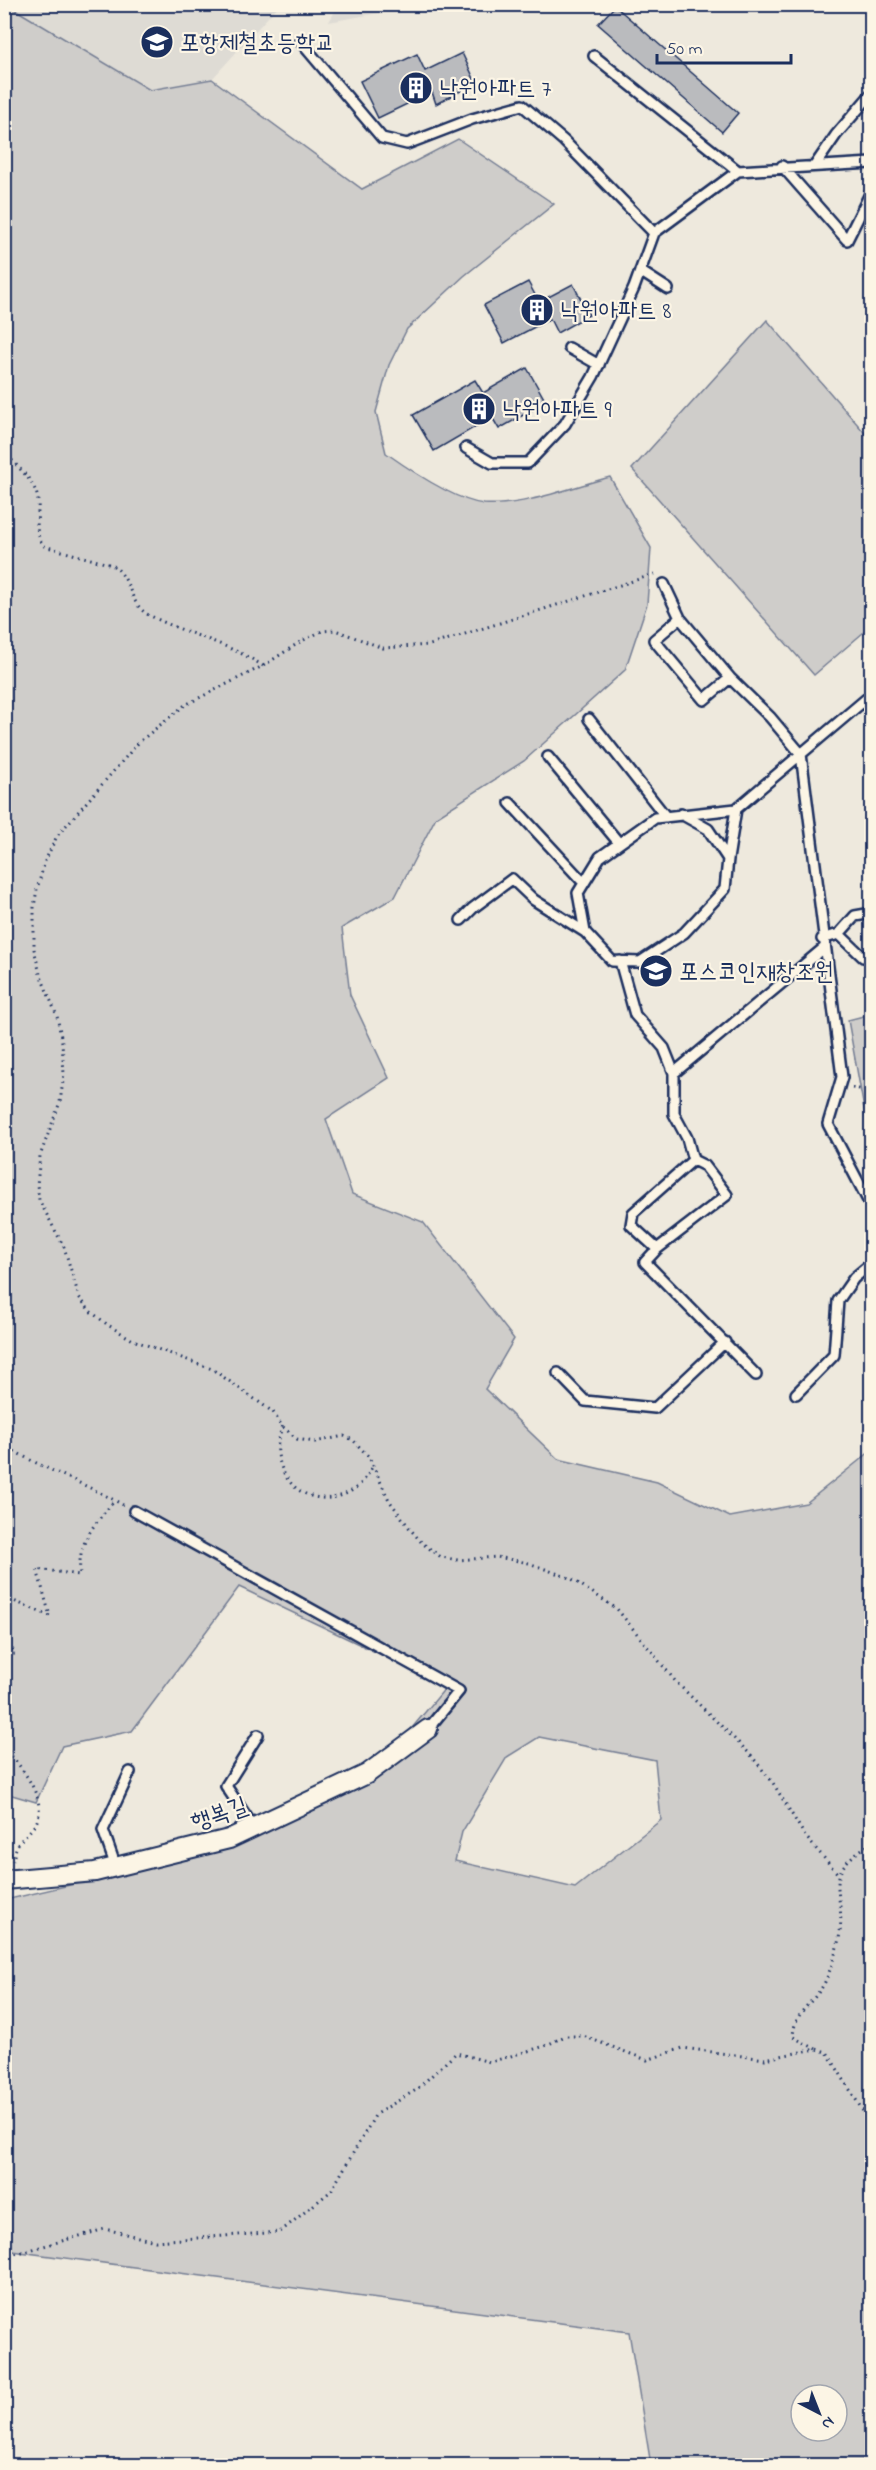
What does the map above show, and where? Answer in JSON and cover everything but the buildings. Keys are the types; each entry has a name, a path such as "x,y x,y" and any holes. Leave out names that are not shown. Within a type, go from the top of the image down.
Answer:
{"street":[{"name":"행복길","path":"7,1880 95,1872 229,1839 367,1774 428,1729"}],"lane":[{"path":"300,41 382,138 407,144 472,119 522,105 564,141 654,233"},
{"path":"594,56 738,171"},
{"path":"816,164 836,135 872,93"},
{"path":"466,448 492,463 528,463 565,424 599,365 654,233 738,171 816,164 872,163"},
{"path":"783,166 847,240 872,190"},
{"path":"640,271 668,289"},
{"path":"569,348 599,365"},
{"path":"664,584 680,618 730,678 770,717 801,754 823,943 842,1077 828,1124 872,1208"},
{"path":"680,618 654,640 704,700 730,678"},
{"path":"585,932 578,893 600,857 655,818 736,809 872,694"},
{"path":"589,719 666,817"},
{"path":"548,757 619,843"},
{"path":"510,803 584,884"},
{"path":"461,920 512,879 534,900 585,932 612,961 640,962 684,933 725,889 736,809"},
{"path":"681,814 708,829 728,859"},
{"path":"674,1073 823,943 839,934 855,916 872,913"},
{"path":"839,934 863,957 872,956"},
{"path":"620,961 635,1015 664,1048 674,1073 674,1114 687,1138 693,1160 705,1166 727,1195 657,1249 645,1262 756,1375"},
{"path":"657,1249 631,1225 633,1213 693,1160"},
{"path":"796,1394 834,1355 838,1301 854,1278 872,1263"},
{"path":"558,1373 585,1401 655,1408 725,1342"},
{"path":"134,1511 459,1690 428,1729"},
{"path":"254,1827 226,1786 258,1735"},
{"path":"116,1867 103,1830 130,1772"}],"path":[{"path":"4,451 32,483 37,494 36,528 44,546 112,565 121,571 134,600 148,614 243,652 263,666"},
{"path":"664,584 658,572 449,640 412,648 383,648 335,630 322,632 263,666 185,705 155,727 66,824 50,848 37,889 33,934 37,966 57,1016 63,1042 64,1074 60,1102 40,1156 37,1185 43,1212 64,1247 76,1289 90,1311 133,1340 212,1369 273,1412 282,1426 307,1442 344,1436 362,1448 389,1500 422,1543 441,1557 458,1560 497,1557 529,1563 572,1579 617,1609 676,1682 724,1726 750,1754 773,1783 805,1836 838,1874"},
{"path":"839,1086 872,1091"},
{"path":"282,1426 278,1452 280,1460 288,1479 302,1495 321,1498 343,1494 360,1483 372,1467"},
{"path":"4,1445 28,1460 66,1475 115,1500 92,1528 78,1556 80,1575 37,1569 50,1616 4,1597"},
{"path":"4,1633 15,1654 4,1655"},
{"path":"4,1748 28,1776 39,1807 36,1824 16,1844 7,1880"},
{"path":"872,1843 846,1860 838,1874 841,1926 833,1961 824,1983 794,2022 793,2037 827,2052 872,2126"},
{"path":"4,1854 15,1854"},
{"path":"4,2257 105,2229 155,2241 280,2232 331,2191 376,2114 416,2090 456,2053 490,2061 544,2046 565,2036 583,2036 647,2060 683,2048 765,2059 816,2049"}],"shaded area":[{"path":"6,4 150,90 212,79 362,189 458,139 554,204 464,276 407,329 389,365 376,412 386,453 433,484 472,502 499,504 531,499 610,477 651,548 647,604 625,670 524,761 436,817 395,897 342,928 350,995 389,1078 326,1119 352,1194 423,1222 514,1339 485,1389 558,1459 657,1482 730,1517 806,1503 871,1451 871,2465 651,2465 629,2332 5,2250 5,1900 156,1865 366,1783 447,1686 239,1587 132,1731 62,1746 36,1802 5,1793","holes":["539,1737 655,1760 661,1820 575,1888 455,1861 462,1832 507,1757"]},
{"path":"339,4 423,4 423,5 329,22"},
{"name":"포항제철초등학교","path":"6,5 279,5 212,79 150,90"},
{"path":"767,320 871,440 871,626 814,675 632,469"},
{"path":"872,1014 871,1148 848,1020"}],"place":[{"name":"포항제철초등학교","path":"157,42"},
{"name":"낙원아파트 7","path":"416,88"},
{"name":"낙원아파트 8","path":"537,310"},
{"name":"낙원아파트 9","path":"479,409"},
{"name":"포스코인재창조원","path":"656,971"}]}
